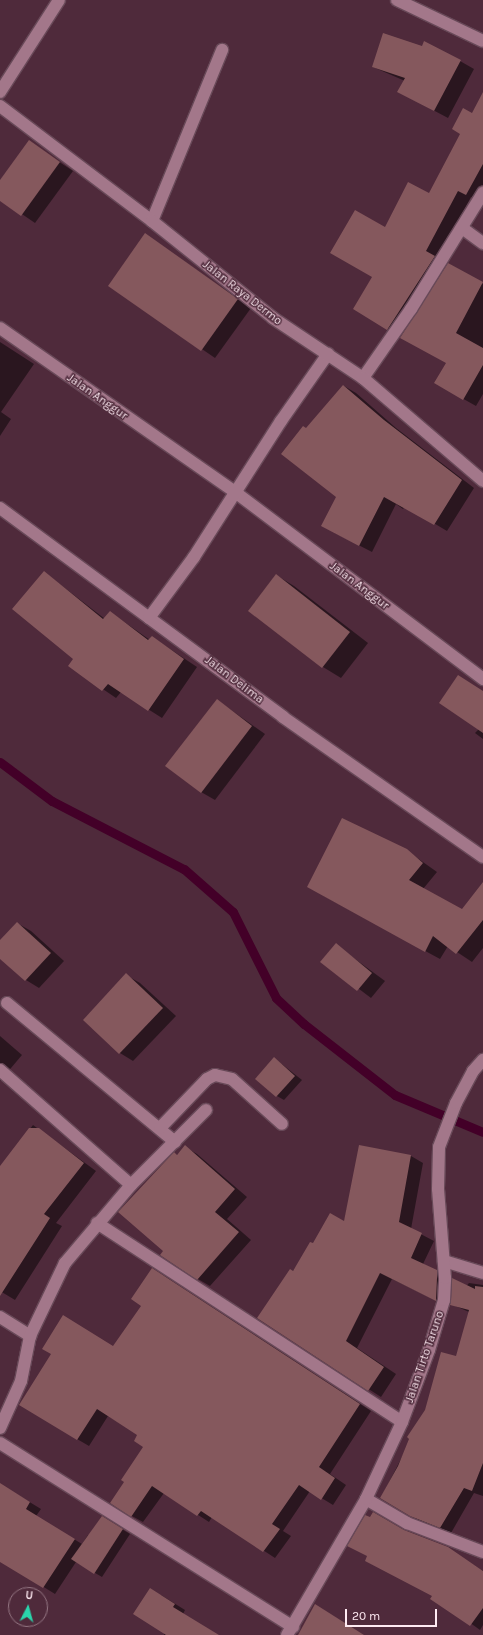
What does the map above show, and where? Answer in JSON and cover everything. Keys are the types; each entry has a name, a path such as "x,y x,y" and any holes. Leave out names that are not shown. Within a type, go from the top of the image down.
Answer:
{"street":[{"path":"0,92 59,0"},
{"path":"397,0 483,41"},
{"path":"152,221 222,50"},
{"name":"Jalan Raya Dermo","path":"0,106 152,221 264,310 363,378 483,481"},
{"path":"363,378 462,228 483,193"},
{"path":"462,228 483,243"},
{"name":"Jalan Anggur","path":"0,328 183,458 235,492 483,679"},
{"path":"149,618 194,557 235,492 328,354"},
{"name":"Jalan Delima","path":"0,508 283,717 483,857"},
{"path":"7,1003 160,1128 175,1142"},
{"name":"Jalan Tirto Taruno","path":"290,1631 366,1499 402,1422 429,1350 444,1300 444,1261 438,1189 439,1147 456,1103 473,1071 483,1060"},
{"path":"0,1070 131,1185"},
{"path":"160,1128 207,1079 215,1075 232,1079 282,1124"},
{"path":"0,1428 21,1380 30,1336 65,1263 131,1185 206,1110"},
{"path":"98,1223 402,1422"},
{"path":"444,1261 483,1273"},
{"path":"0,1317 30,1336"},
{"path":"0,1443 290,1631"},
{"path":"366,1499 407,1523 483,1552"}],"building":[{"path":"383,33 422,46 424,41 461,60 434,111 397,92 405,78 372,67"},
{"path":"483,92 483,164 466,195 458,191 426,251 435,256 387,330 353,309 372,277 330,253 355,210 385,227 408,182 429,193 460,134 452,129 463,108 472,113"},
{"path":"29,140 60,162 21,216 0,201 0,180"},
{"path":"145,233 238,299 201,351 108,286"},
{"path":"448,263 483,282 456,333 483,348 483,365 463,400 434,383 446,363 400,338"},
{"path":"343,385 384,420 462,480 434,525 384,497 359,546 321,526 336,497 281,454 303,426 306,428"},
{"path":"44,571 103,619 110,611 148,640 152,636 184,659 148,711 108,684 102,691 68,666 73,659 12,609"},
{"path":"276,574 350,632 322,668 248,611"},
{"path":"458,675 483,691 483,733 439,703"},
{"path":"217,699 252,726 201,793 165,766"},
{"path":"342,818 407,849 423,863 409,880 462,909 483,882 483,920 456,954 433,936 425,952 307,887"},
{"path":"17,922 51,953 25,981 0,959 0,940"},
{"path":"336,943 372,973 357,991 320,962"},
{"path":"126,973 163,1008 119,1054 83,1020"},
{"path":"274,1057 295,1076 276,1097 255,1079"},
{"path":"29,1128 39,1128 84,1163 44,1214 50,1218 0,1296 0,1166"},
{"path":"185,1145 235,1189 215,1212 239,1232 197,1280 160,1255 163,1251 118,1212 174,1152 177,1155"},
{"path":"359,1145 411,1155 399,1222 422,1233 411,1258 437,1270 436,1301 380,1273 346,1341 384,1367 368,1391 257,1318 290,1269 293,1271 310,1242 313,1243 330,1213 344,1221"},
{"path":"152,1268 360,1404 319,1467 335,1478 321,1500 299,1485 272,1524 280,1529 263,1552 201,1511 197,1516 152,1486 131,1517 110,1503 124,1482 121,1480 143,1447 134,1441 137,1435 97,1409 77,1440 19,1405 51,1354 42,1349 63,1315 113,1346 141,1306 131,1299"},
{"path":"452,1278 475,1289 475,1286 483,1287 483,1463 472,1491 464,1488 440,1528 410,1516 380,1498 398,1466 409,1439 407,1437 425,1410 441,1352 456,1356 469,1310 450,1305"},
{"path":"0,1483 30,1502 26,1509 75,1539 44,1587 0,1562"},
{"path":"373,1512 404,1530 448,1547 483,1571 483,1608 470,1626 430,1599 432,1596 365,1561 367,1556 347,1546 365,1515 370,1517"},
{"path":"102,1516 123,1529 94,1574 71,1559"},
{"path":"150,1588 175,1604 173,1607 219,1635 166,1635 133,1614"},
{"path":"315,1604 364,1635 298,1635"}],"waterway":[{"path":"0,762 52,801 184,869 233,912 276,998 304,1024 395,1095 483,1132"}]}
